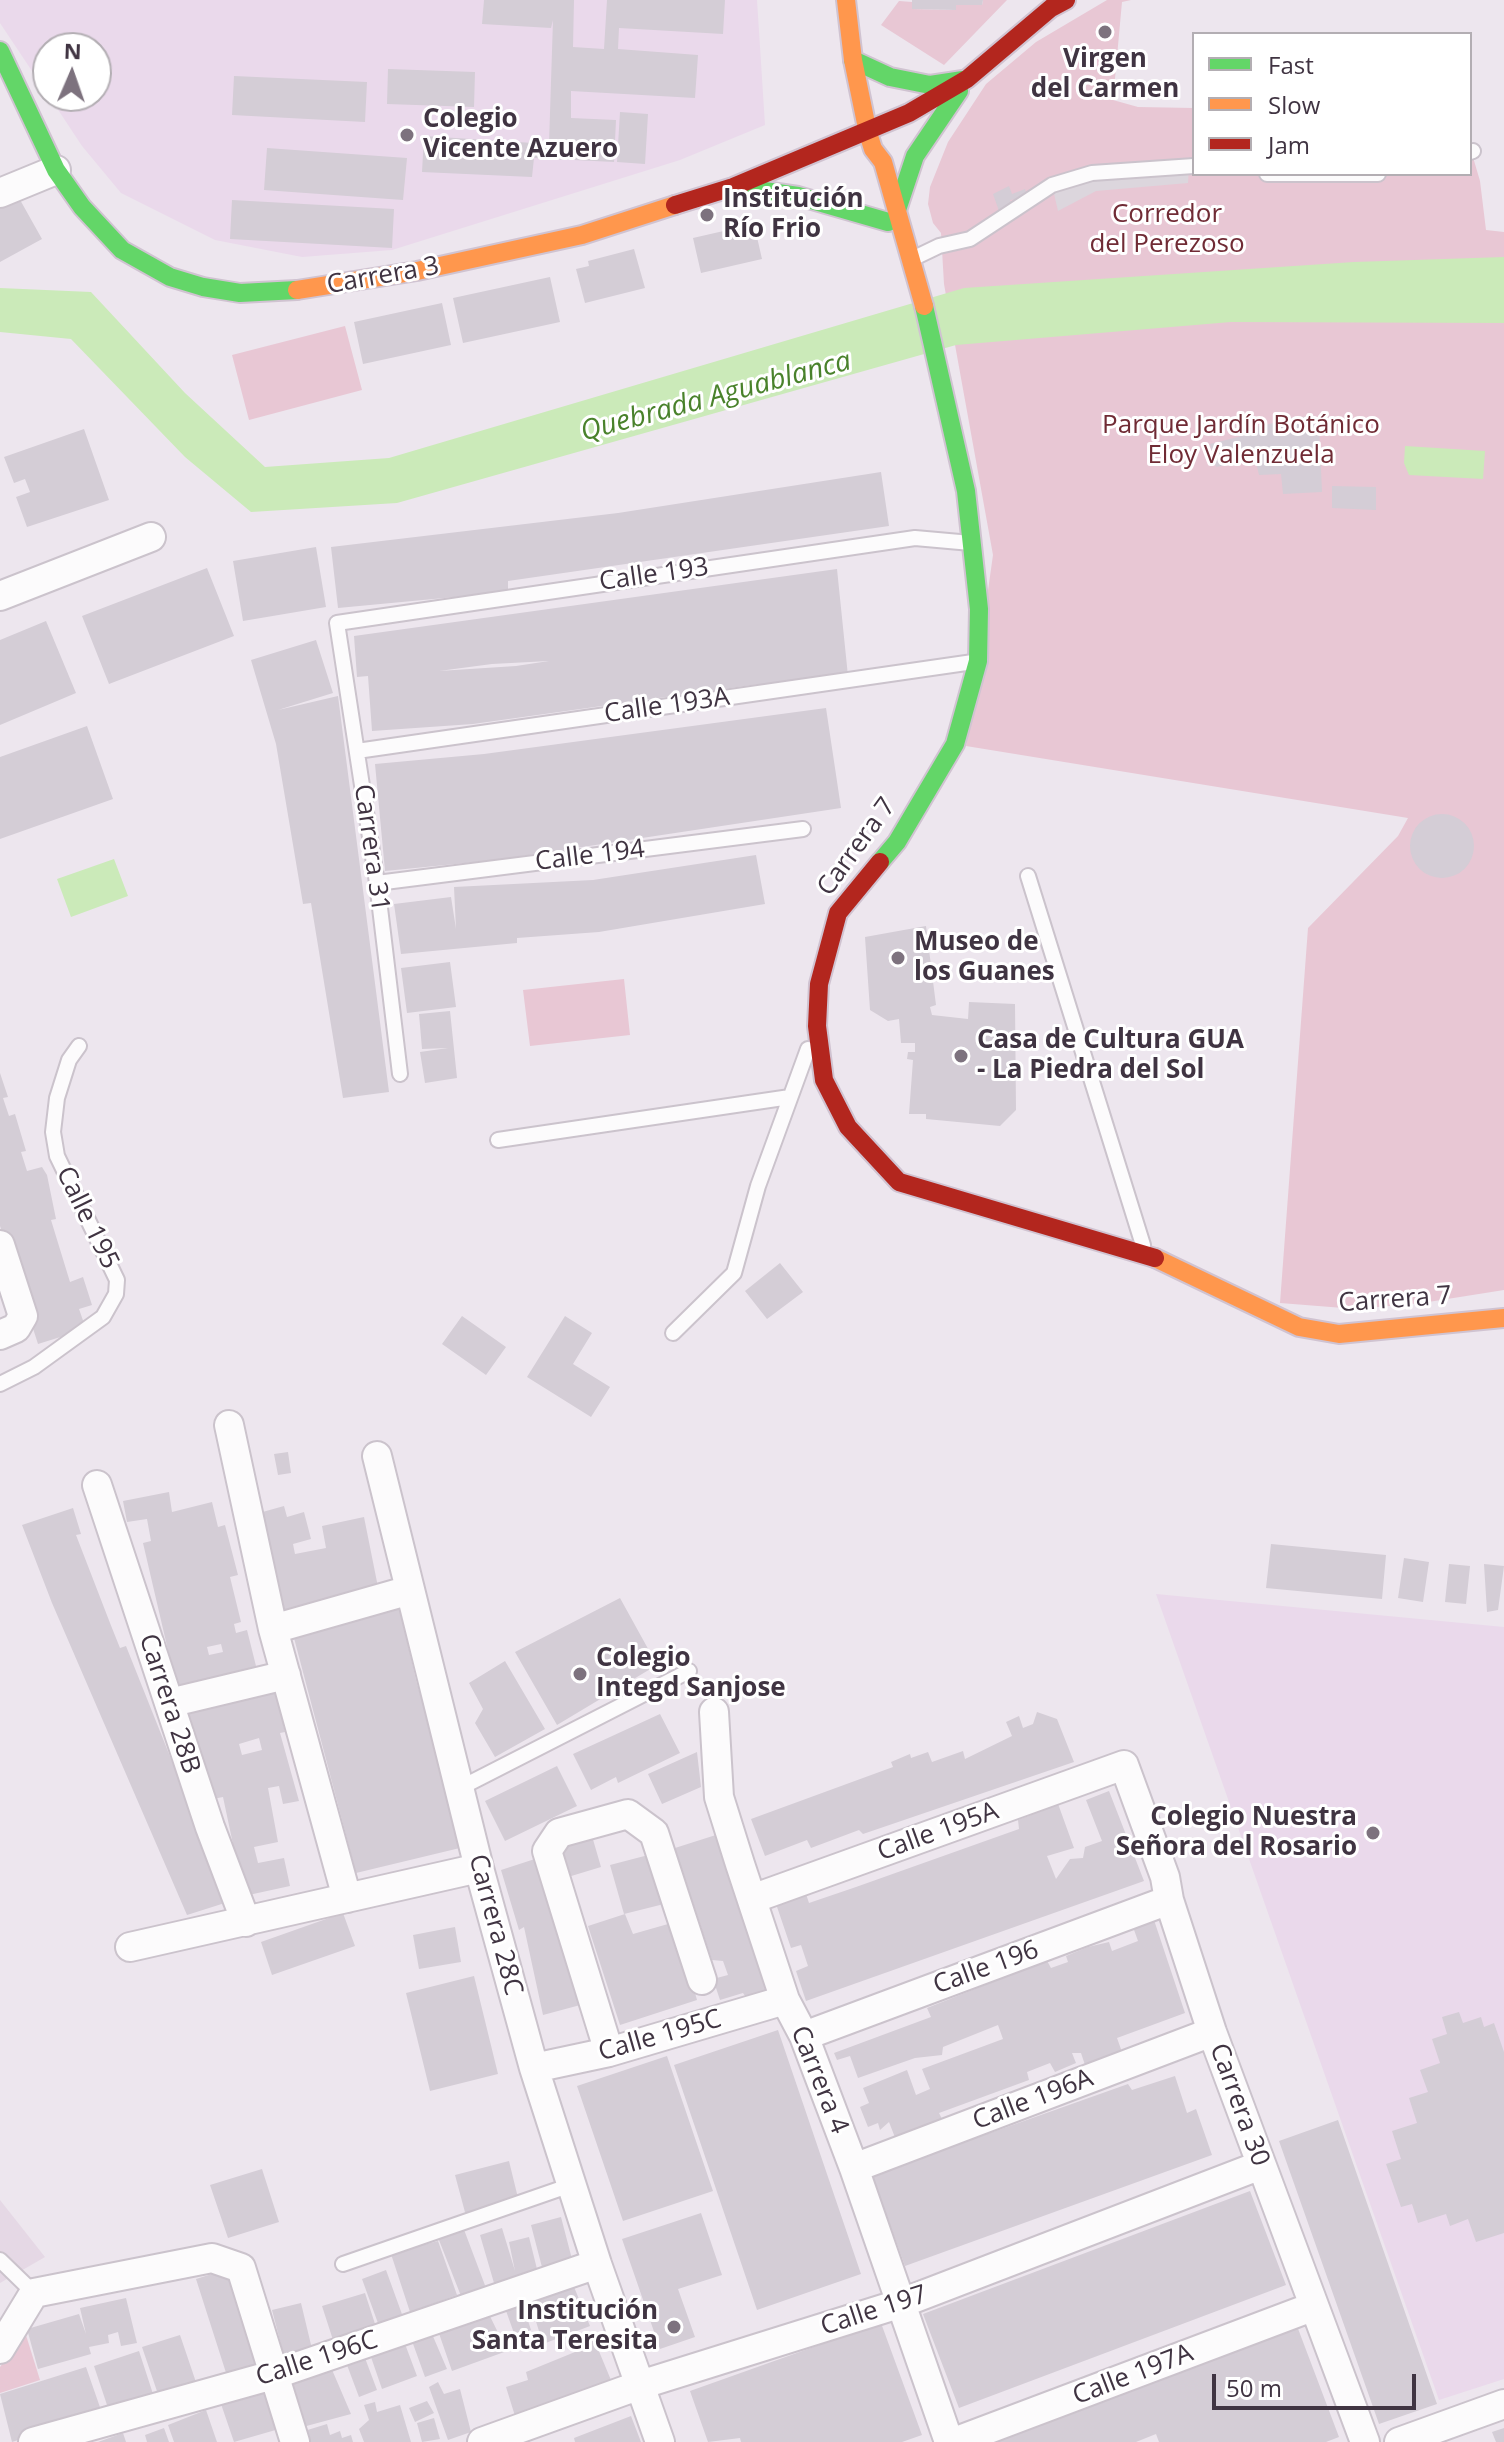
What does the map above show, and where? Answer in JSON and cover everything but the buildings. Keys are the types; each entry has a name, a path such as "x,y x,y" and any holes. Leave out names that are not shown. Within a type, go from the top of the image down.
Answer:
{"main road":[{"name":"Carrera 7","path":"846,0 853,60 871,141 883,162 892,216 916,295 966,491 979,609 978,661 955,744 897,842 838,913 819,984 817,1026 824,1080 848,1127 899,1182 1146,1253 1249,1306 1299,1327 1339,1334 1504,1318"},
{"path":"733,187 798,196 892,216 915,156 967,79 1022,31 1066,0"},
{"name":"Carrera 3","path":"0,51 56,170 82,207 122,250 170,277 240,293 338,285 582,235 871,141 967,79"},
{"path":"853,60 890,77 930,85 967,79"},
{"name":"Carrera 7","path":"892,216 912,259 916,295"}],"street":[{"path":"0,193 56,170"},
{"path":"0,596 151,537"},
{"path":"0,1245 23,1316 16,1328 0,1335"},
{"path":"229,1425 273,1629 347,1898"},
{"name":"Carrera 28C","path":"377,1456 479,1868 534,2068 597,2264 640,2385"},
{"name":"Carrera 28B","path":"97,1485 246,1922"},
{"path":"273,1629 410,1590"},
{"path":"169,1703 286,1675"},
{"name":"Carrera 4","path":"714,1712 719,1797 752,1899 785,2000 804,2036 854,2168 951,2442"},
{"name":"Calle 195A","path":"752,1899 1124,1765"},
{"name":"Carrera 30","path":"1124,1765 1165,1877 1169,1900 1212,2032 1312,2307 1365,2442"},
{"path":"609,2052 547,1851 559,1833 628,1814 654,1833 702,1980"},
{"path":"130,1947 479,1868"},
{"name":"Calle 196","path":"804,2036 1169,1900"},
{"name":"Calle 195C","path":"534,2068 609,2052 785,2000"},
{"name":"Calle 196A","path":"854,2168 1212,2032"},
{"name":"Calle 197","path":"482,2442 640,2385 902,2303 1261,2165"},
{"path":"0,2349 34,2293 212,2258 241,2268 295,2442"},
{"name":"Calle 196C","path":"33,2442 273,2375 597,2264"},
{"name":"Calle 197A","path":"951,2442 1312,2307"},
{"path":"640,2385 660,2442"},
{"path":"1399,2442 1504,2404"}],"lane":[{"path":"912,259 939,246 970,239 1052,185 1092,173 1192,166"},
{"name":"Calle 193","path":"337,623 915,538 972,543"},
{"name":"Carrera 31","path":"337,623 377,883 400,1074"},
{"name":"Calle 193A","path":"357,751 978,661"},
{"name":"Calle 194","path":"377,883 803,829"},
{"path":"1028,876 1146,1253"},
{"path":"673,1333 734,1273 758,1186 817,1026"},
{"name":"Calle 195","path":"0,1384 34,1367 103,1317 116,1294 117,1280 57,1156 53,1132 57,1098 69,1060 79,1046"},
{"path":"498,1140 790,1097"},
{"path":"460,1788 689,1671"},
{"path":"343,2264 571,2185"},
{"path":"0,2260 34,2293"}],"shaded area":[{"name":"Colegio Vicente Azuero","path":"0,0 757,0 765,125 680,160 392,250 302,257 215,240 121,193 82,146 60,112 112,112 112,32 32,32 32,71 0,23"},
{"path":"1189,167 1188,183 1096,191 1058,211 1052,185"},
{"name":"Colegio Nuestra Señora del Rosario","path":"1156,1594 1504,1627 1504,2379 1439,2400"},
{"path":"0,2200 45,2257 0,2283"}],"green space":[{"path":"983,0 1007,0 944,65 881,25 899,1 912,2 913,9 955,10 956,5 982,5"},
{"name":"Parque Jardín Botánico Eloy Valenzuela","path":"1107,0 1131,0 1122,2 1113,100 1138,107 1192,108 1192,176 1472,176 1472,154 1480,181 1486,230 1504,232 1504,1290 1422,1303 1356,1309 1280,1303 1308,928 1398,836 1408,818 966,746 993,555 944,284 941,233 933,223 928,204 930,187 948,142 986,84 1036,42"},
{"path":"345,326 362,390 249,420 232,355"},
{"path":"624,979 630,1035 530,1046 523,990"},
{"path":"25,2332 40,2380 0,2393 0,2367"}],"water":[{"name":"Quebrada Aguablanca","path":"1504,257 1504,323 1231,322 956,345 397,503 251,512 185,457 71,339 0,332 0,288 91,292 185,393 265,467 389,458 964,288 1354,262"},
{"path":"1405,446 1485,451 1483,479 1409,475 1404,463"},
{"path":"114,859 128,896 71,917 57,879"}],"traffic: fast":[{"path":"0,51 56,170 82,207 122,250 170,277 203,287 240,293 297,290"},
{"path":"853,60 890,77 930,85 963,80"},
{"path":"897,210 915,156 959,91"},
{"path":"737,187 798,196 888,222"},
{"path":"880,862 897,842 955,744 978,661 979,609 966,491 924,306"}],"traffic: slow":[{"path":"846,0 853,60 868,133 873,149 883,162 924,306"},
{"path":"297,290 417,271 582,235 675,205"},
{"path":"1155,1258 1299,1327 1339,1334 1504,1318"}],"traffic: jam":[{"path":"675,205 733,187 909,113 967,79 1051,8 1066,0"},
{"path":"880,862 838,913 819,984 817,1026 824,1080 848,1127 899,1182 1155,1258"}],"place":[{"name":"Virgen del Carmen","path":"1105,32"},
{"name":"Colegio Vicente Azuero","path":"407,135"},
{"name":"Institución Río Frio","path":"707,215"},
{"name":"Museo de los Guanes","path":"898,958"},
{"name":"Casa de Cultura GUA - La Piedra del Sol","path":"961,1056"},
{"name":"Colegio Integd Sanjose","path":"580,1674"},
{"name":"Colegio Nuestra Señora del Rosario","path":"1373,1833"},
{"name":"Institución Santa Teresita","path":"674,2327"}],"park label":[{"name":"Corredor del Perezoso","path":"1167,230"}]}
